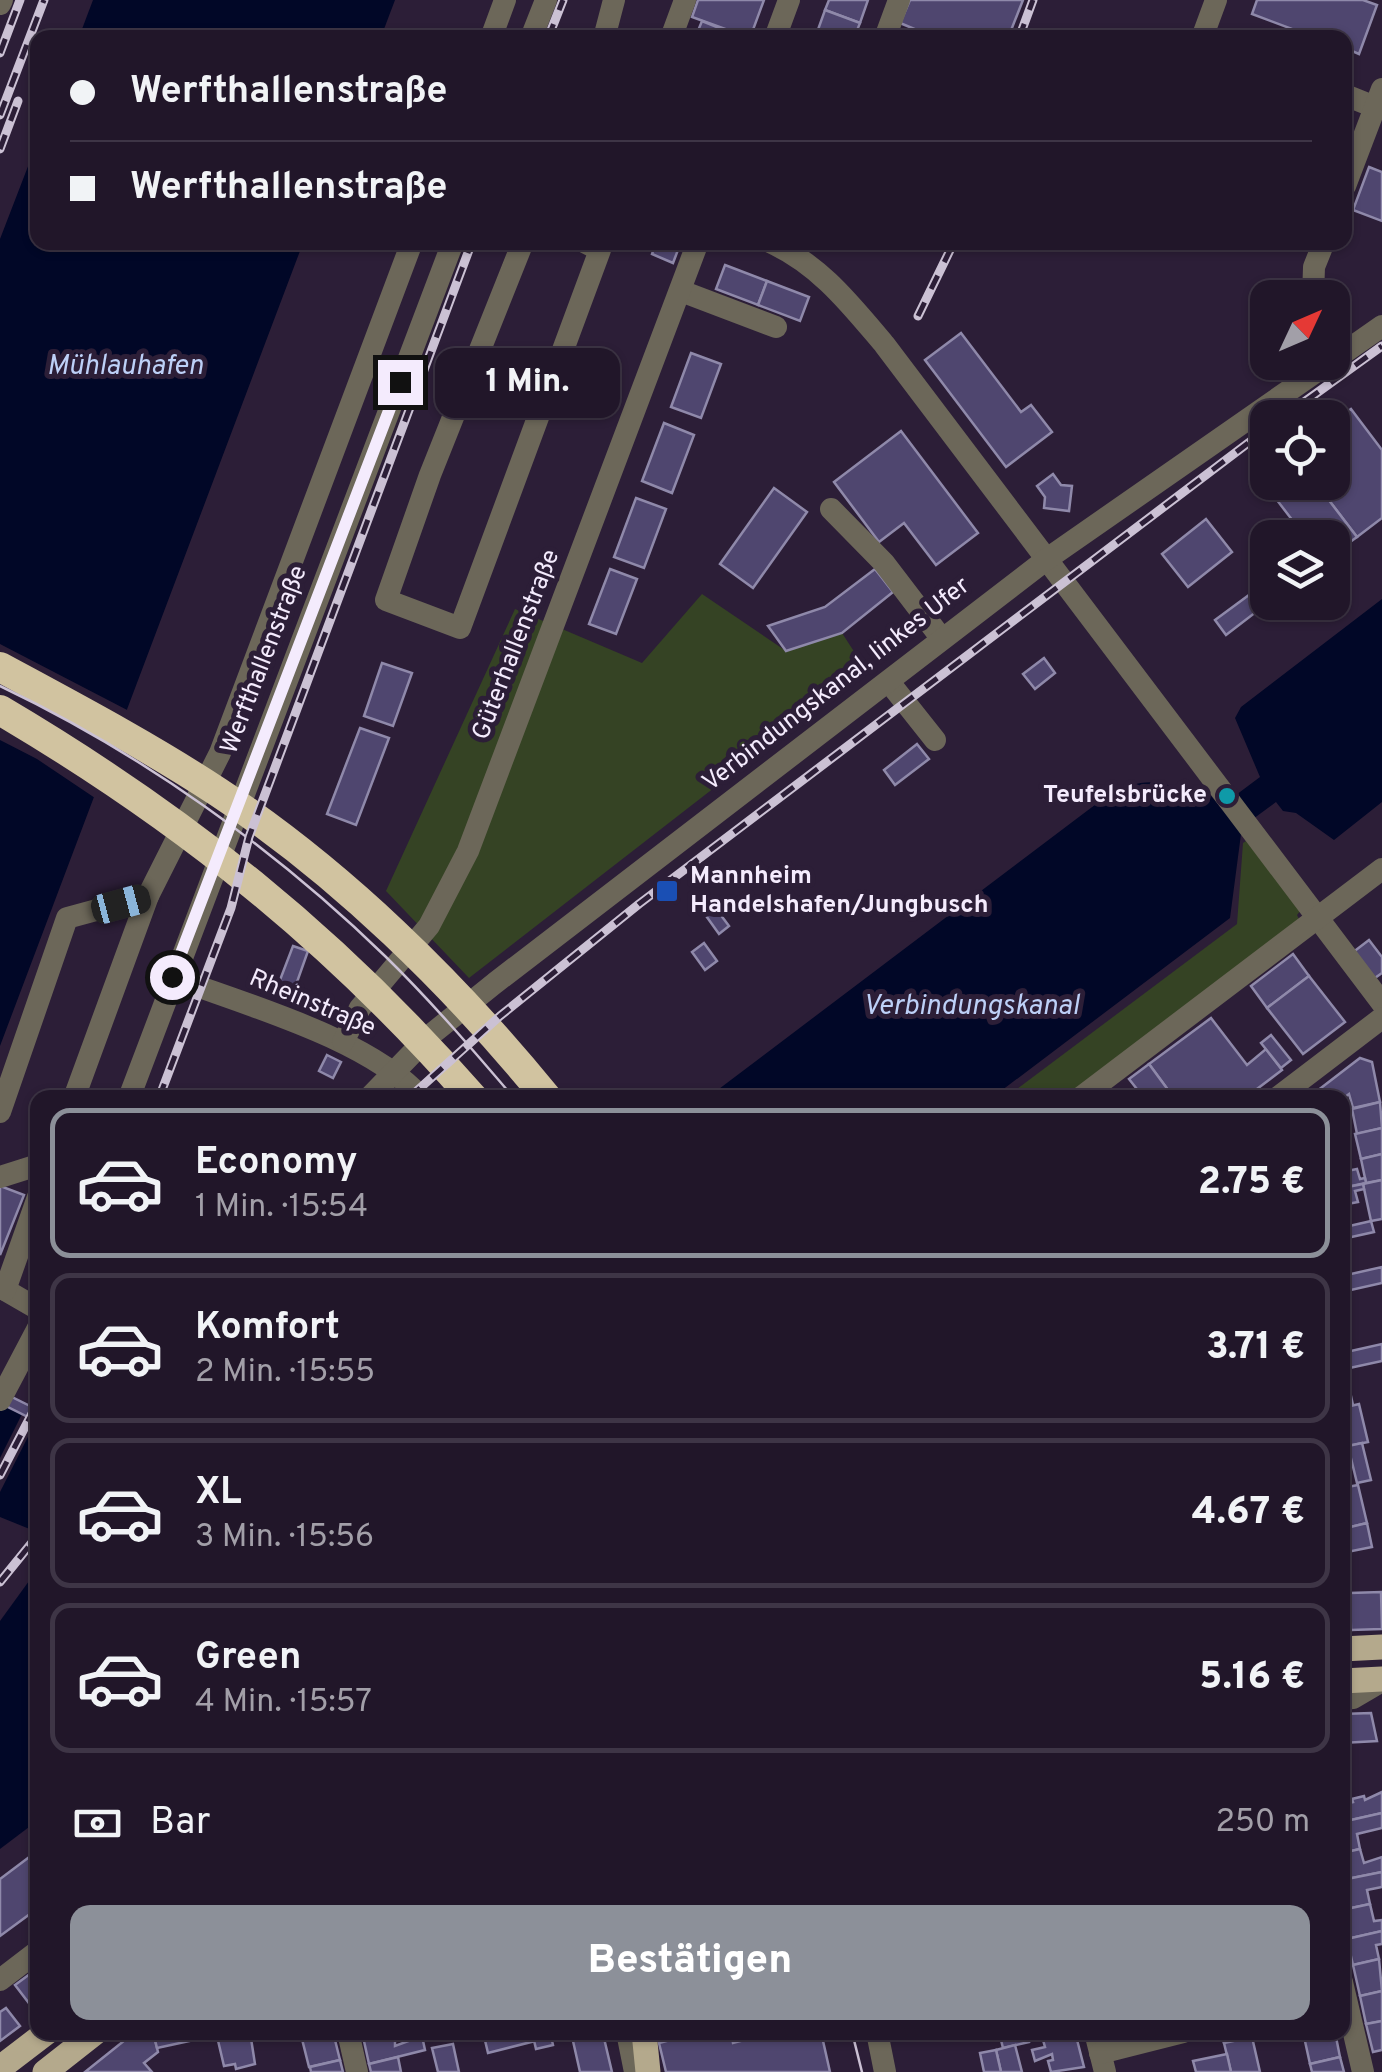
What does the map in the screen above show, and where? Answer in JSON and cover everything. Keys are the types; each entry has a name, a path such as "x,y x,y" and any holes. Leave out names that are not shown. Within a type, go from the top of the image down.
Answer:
{"highway":[{"path":"0,667 108,725 220,793 299,851 386,926 540,1090"},
{"path":"0,710 91,764 201,841 280,905 357,974 466,1090"}],"main road":[{"path":"1350,1648 1382,1646"},
{"path":"1350,1681 1382,1680"},
{"path":"0,2068 37,2040"},
{"path":"35,2072 43,2040"},
{"path":"45,2072 86,2040"},
{"path":"645,2040 648,2072"}],"street":[{"path":"494,30 505,0"},
{"path":"534,30 546,0"},
{"path":"606,30 614,0"},
{"path":"674,30 685,0"},
{"path":"778,30 789,0"},
{"path":"888,30 898,0"},
{"path":"1205,30 1216,0"},
{"path":"1352,96 1379,98 1352,168"},
{"path":"77,1090 148,896 220,753 409,250"},
{"name":"Werfthallenstraße","path":"132,1090 450,250"},
{"path":"520,250 430,475 386,600 460,628 600,250"},
{"name":"Güterhallenstraße","path":"343,1042 360,1008 429,926 468,850 695,250"},
{"path":"1314,280 1321,250"},
{"path":"804,251 884,344 1382,1002"},
{"path":"681,291 776,327"},
{"name":"Verbindungskanal, linkes Ufer","path":"1350,345 1382,326"},
{"name":"Verbindungskanal, linkes Ufer","path":"377,1090 428,1037 494,983 1047,558 1299,380"},
{"path":"830,509 884,563 942,639"},
{"path":"889,682 936,740"},
{"path":"220,753 254,766"},
{"path":"1091,1090 1382,869"},
{"path":"0,1112 67,918 148,896"},
{"name":"Rheinstraße","path":"172,977 343,1042 393,1071 413,1090"},
{"path":"1288,1090 1382,1018"},
{"path":"0,1177 30,1168"},
{"path":"30,1217 2,1288 30,1304"},
{"path":"0,1400 30,1343"},
{"path":"1350,1698 1382,1680"},
{"path":"0,1980 30,1957"},
{"path":"1350,2016 1363,2072"},
{"path":"350,2040 357,2072"},
{"path":"629,2040 635,2072"},
{"path":"879,2040 885,2072"},
{"path":"1100,2053 1151,2040"}],"green space":[{"path":"702,594 786,651 842,633 866,670 469,978 386,891 515,609 642,663"},
{"path":"1246,841 1301,910 1299,919 1075,1090 1016,1090 1237,924"}],"water":[{"path":"93,0 395,0 384,30 82,30"},
{"name":"Mühlauhafen","path":"30,161 30,250 300,250 0,1046 0,239"},
{"name":"Verbindungskanal","path":"1382,599 1382,802 1334,840 1296,813 1283,811 1276,802 1238,830 1241,834 1230,918 1002,1090 718,1090 1112,792 1141,783 1160,783 1190,792 1208,792 1220,807 1260,777 1235,718 1241,707"},
{"path":"0,1403 30,1418 30,1529 0,1517"},
{"path":"30,1580 30,1826 0,1849 0,1621"}],"pier":[{"path":"0,644 131,712 98,800 37,759 0,740"},
{"path":"24,1410 30,1414 30,1433 0,1492 0,1458"}],"building":[{"path":"698,0 764,0 753,30 728,30 692,17"},
{"path":"829,0 868,0 860,23 825,10"},
{"path":"910,0 1023,0 1011,30 917,30 900,23"},
{"path":"1257,0 1363,0 1377,5 1359,54 1352,51 1352,30 1295,30 1252,14"},
{"path":"825,10 860,23 857,30 818,30"},
{"path":"702,21 724,30 698,30"},
{"path":"1369,167 1382,172 1382,221 1353,210"},
{"path":"653,250 678,250 673,263 652,254"},
{"path":"725,265 767,281 758,305 716,289"},
{"path":"767,281 809,297 800,321 758,305"},
{"path":"961,333 1021,412 1031,405 1052,432 1006,467 925,360"},
{"path":"691,353 721,364 701,418 671,407"},
{"path":"1350,410 1382,450 1382,518 1357,537 1350,520 1344,520 1329,500 1350,500"},
{"path":"664,423 694,435 672,493 642,481"},
{"path":"901,431 978,533 936,565 904,523 879,542 834,482"},
{"path":"1053,474 1061,485 1072,486 1069,511 1044,508 1045,497 1037,486"},
{"path":"774,488 807,512 753,588 720,564"},
{"path":"636,498 666,509 644,568 614,557"},
{"path":"1277,500 1329,500 1344,520 1292,520"},
{"path":"1206,519 1232,552 1188,587 1162,554"},
{"path":"610,569 637,579 616,634 589,624"},
{"path":"875,569 893,592 842,633 786,651 768,626 825,607"},
{"path":"1250,594 1250,617 1226,635 1215,620"},
{"path":"1044,658 1055,673 1035,689 1023,674"},
{"path":"382,663 412,673 393,726 364,716"},
{"path":"360,728 389,738 356,825 327,814"},
{"path":"917,744 929,759 895,785 884,770"},
{"path":"714,906 729,926 719,934 704,913"},
{"path":"1369,940 1382,957 1382,973 1372,980 1352,953"},
{"path":"704,943 717,961 705,970 692,952"},
{"path":"293,946 308,951 291,999 275,993"},
{"path":"1293,954 1309,976 1267,1008 1251,986"},
{"path":"1309,976 1345,1022 1303,1054 1267,1008"},
{"path":"1211,1018 1247,1065 1266,1049 1282,1070 1256,1090 1168,1090 1149,1064"},
{"path":"1271,1035 1291,1060 1281,1068 1261,1043"},
{"path":"327,1055 341,1062 333,1078 319,1071"},
{"path":"1360,1058 1372,1062 1380,1102 1353,1108 1350,1090 1318,1090"},
{"path":"1149,1064 1168,1090 1138,1090 1129,1079"},
{"path":"1380,1102 1382,1128 1357,1134 1352,1109"},
{"path":"1382,1128 1382,1154 1361,1159 1355,1134"},
{"path":"1382,1154 1382,1180 1366,1183 1361,1159"},
{"path":"1357,1169 1366,1183 1350,1186 1350,1170"},
{"path":"1382,1180 1382,1219 1371,1221 1363,1184"},
{"path":"1363,1184 1364,1189 1355,1191 1358,1202 1350,1204 1350,1186"},
{"path":"0,1186 24,1195 0,1255"},
{"path":"1371,1221 1374,1232 1350,1237 1350,1226"},
{"path":"1382,1267 1382,1283 1350,1290 1350,1274"},
{"path":"1382,1344 1382,1361 1350,1368 1350,1351"},
{"path":"0,1391 30,1406 30,1418 0,1403"},
{"path":"1359,1404 1368,1442 1350,1446 1350,1406"},
{"path":"1362,1443 1371,1480 1357,1483 1350,1446"},
{"path":"1358,1485 1367,1523 1350,1527 1350,1486"},
{"path":"1367,1523 1372,1547 1350,1551 1350,1527"},
{"path":"1381,1592 1382,1629 1351,1630 1350,1593"},
{"path":"1371,1713 1377,1741 1350,1743 1350,1714"},
{"path":"1382,1792 1382,1813 1350,1820 1352,1799 1364,1796 1365,1800"},
{"path":"1382,1813 1382,1828 1357,1834 1360,1849 1350,1851 1350,1820"},
{"path":"1360,1849 1364,1863 1382,1857 1382,1872 1350,1878 1350,1851"},
{"path":"28,1858 30,1860 30,1914 0,1936 0,1879"},
{"path":"1382,1872 1382,1887 1367,1890 1370,1904 1350,1908 1350,1878"},
{"path":"1370,1904 1374,1921 1382,1920 1382,1931 1350,1938 1350,1908"},
{"path":"1382,1931 1382,1944 1376,1945 1379,1959 1353,1965 1350,1938"},
{"path":"1379,1959 1382,1991 1360,1996 1353,1965"},
{"path":"30,1974 30,2005 15,1985"},
{"path":"1382,1991 1382,2021 1366,2024 1360,1996"},
{"path":"6,2008 20,2026 0,2041 0,2012"},
{"path":"1382,2021 1382,2050 1373,2052 1366,2024"},
{"path":"125,2040 155,2040 158,2052 144,2063 152,2072 85,2072"},
{"path":"155,2040 194,2040 157,2048"},
{"path":"218,2040 251,2040 255,2064 236,2069 235,2064 224,2066"},
{"path":"302,2040 335,2040 340,2060 309,2067"},
{"path":"364,2040 395,2040 395,2046 423,2040 425,2050 369,2064"},
{"path":"485,2040 535,2041 488,2053"},
{"path":"534,2040 552,2040 553,2045 536,2049"},
{"path":"604,2040 612,2072 580,2072 573,2041"},
{"path":"823,2040 830,2072 666,2072 659,2043"},
{"path":"1001,2040 1029,2040 1029,2042 1003,2048"},
{"path":"1043,2040 1077,2040 1084,2067 1051,2072 1048,2061 1053,2060 1052,2054 1035,2061 1032,2050 1045,2047"},
{"path":"1253,2040 1260,2072 1231,2072 1224,2043"},
{"path":"1305,2040 1337,2040 1340,2057 1310,2064"},
{"path":"453,2044 459,2072 438,2072 432,2048"},
{"path":"1015,2045 1022,2072 1001,2072 996,2050"},
{"path":"996,2050 1001,2072 984,2072 980,2053"},
{"path":"1227,2054 1231,2072 1196,2072 1193,2061"},
{"path":"398,2057 401,2072 371,2072 369,2064"},
{"path":"1340,2057 1344,2072 1312,2072 1310,2064"},
{"path":"340,2060 343,2072 311,2072 310,2067"}],"tram line":[{"path":"0,686 155,772 252,841 343,917 403,974 507,1090"},
{"path":"854,2040 862,2072"}],"railway":[{"path":"0,53 20,0"},
{"path":"33,30 44,0"},
{"path":"551,30 563,0"},
{"path":"1022,30 1033,0"},
{"path":"0,115 30,37"},
{"path":"0,149 18,101"},
{"path":"162,1090 231,908 249,837 469,250"},
{"path":"918,316 950,250"},
{"path":"1307,400 1382,346"},
{"path":"418,1090 500,1016 639,904 1250,442"},
{"path":"0,1475 30,1417"},
{"path":"0,1582 30,1545"}],"place":[{"name":"Teufelsbrücke","path":"1227,796"},
{"name":"Mannheim Handelshafen/Jungbusch","path":"667,891"}],"route":[{"path":"172,977 400,382"}]}
